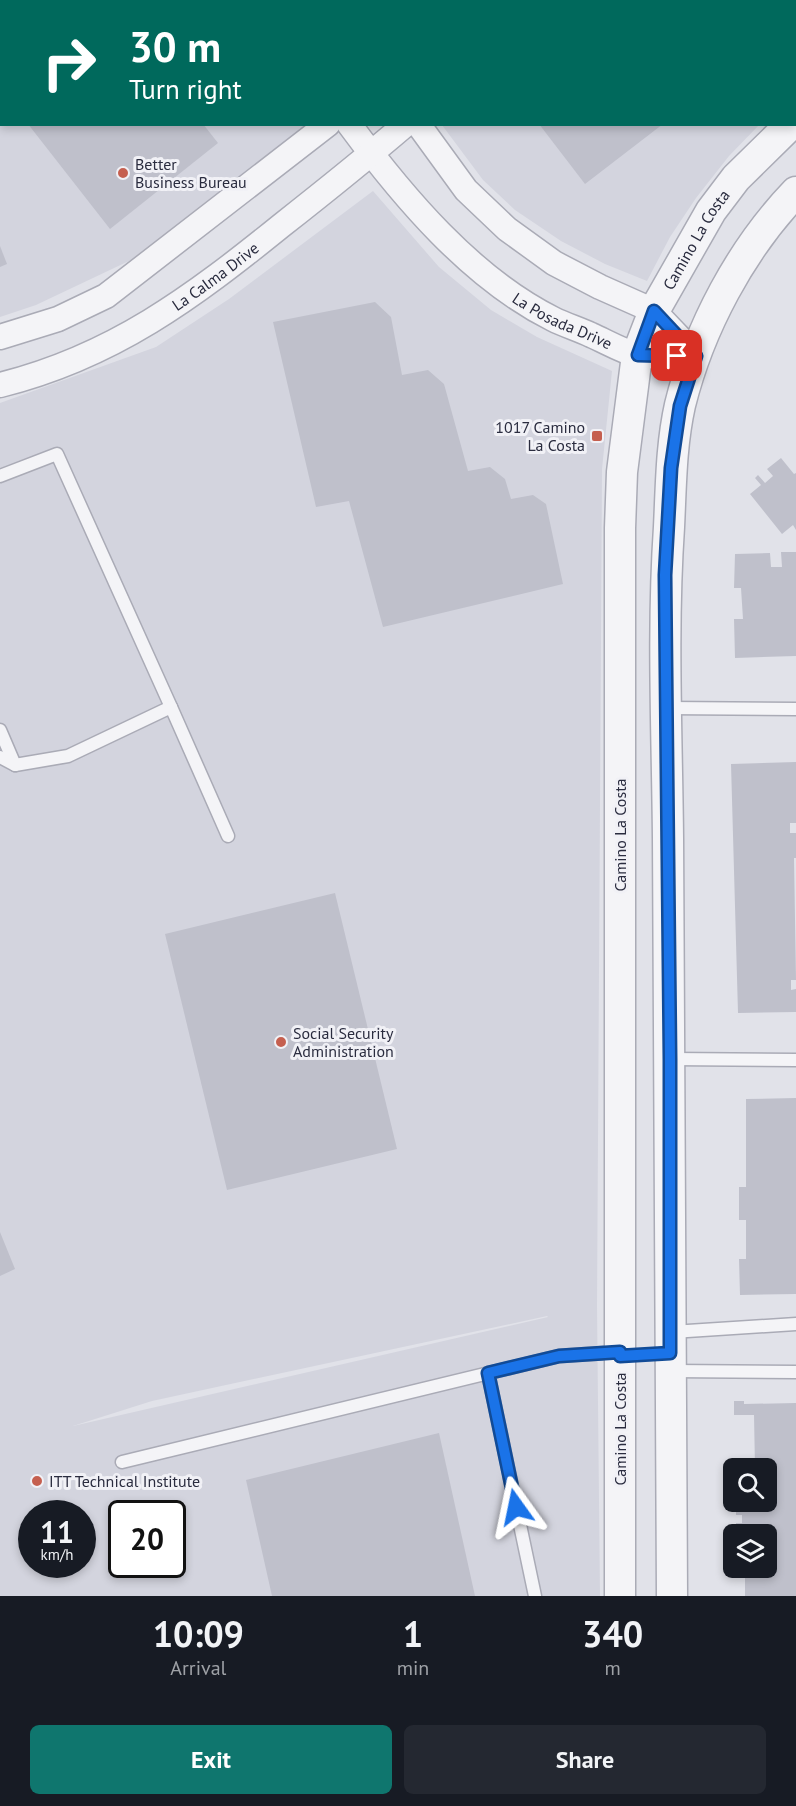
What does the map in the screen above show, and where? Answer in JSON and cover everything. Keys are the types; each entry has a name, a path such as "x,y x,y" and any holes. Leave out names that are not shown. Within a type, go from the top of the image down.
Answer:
{"street":[{"path":"0,337 58,319 106,296 325,126"},
{"name":"La Posada Drive","path":"350,126 371,154 437,230 492,279 552,318 638,355 696,356"},
{"name":"La Calma Drive","path":"0,386 58,367 110,345 156,319 233,264 404,126"},
{"path":"419,126 466,190 507,229 554,262 600,287 654,311 696,356"},
{"name":"Camino La Costa","path":"620,1596 620,528 622,472 638,355 654,311 711,211 736,178 788,126"},
{"path":"672,1596 665,575 671,468 680,406 696,356 724,290 758,237 796,192"},
{"path":"620,1354 670,1352"}],"lane":[{"path":"0,476 57,454 228,836"},
{"path":"0,757 15,765 68,756 171,707"},
{"path":"667,708 796,709"},
{"path":"0,730 15,765"},
{"path":"670,1059 796,1060"},
{"path":"670,1352 796,1324"},
{"path":"670,1352 796,1372"},
{"path":"122,1462 559,1356 620,1354"},
{"path":"488,1373 535,1596"}],"shaded area":[{"path":"0,126 307,126 131,260 36,305 0,317"},
{"path":"443,126 758,126 729,156 696,198 670,237 647,281 605,264 561,241 515,210 483,180"},
{"path":"373,191 439,267 491,310 537,337 612,371 602,469 597,1306 600,1596 0,1596 0,403 156,347 229,299","holes":["548,1317 73,1426 152,1401"]}],"building":[{"name":"Better Business Bureau","path":"30,126 205,126 218,143 110,229"},
{"path":"541,126 660,126 585,184"},
{"path":"0,246 7,264 0,267"},
{"path":"375,302 391,317 402,375 428,370 444,384 468,471 490,467 505,479 511,499 533,495 546,504 563,584 383,627 349,501 316,507 273,322"},
{"path":"781,458 794,474 796,473 796,530 793,525 782,534 750,494 761,485 755,478 758,475 765,483 773,476 767,469"},
{"path":"781,552 796,552 796,656 735,658 734,619 743,619 741,588 734,588 735,554 770,553 771,567 782,567"},
{"path":"796,762 796,823 790,823 790,833 796,833 796,858 794,858 796,980 791,980 791,990 796,989 796,1012 738,1013 731,764"},
{"name":"Social Security Administration","path":"335,893 397,1149 227,1190 165,934"},
{"path":"796,1098 796,1294 740,1295 739,1259 746,1259 746,1220 739,1220 739,1187 746,1187 746,1099"},
{"path":"0,1232 15,1269 0,1276"},
{"path":"734,1401 744,1401 744,1404 796,1403 796,1596 745,1596 745,1578 777,1578 777,1524 736,1524 742,1523 742,1515 736,1515 736,1512 777,1512 777,1458 755,1458 754,1415 734,1415"},
{"path":"439,1433 475,1596 272,1596 246,1480"}],"place":[{"name":"Better Business Bureau","path":"123,173"},
{"name":"1017 Camino La Costa","path":"597,436"},
{"name":"Social Security Administration","path":"281,1042"},
{"name":"ITT Technical Institute","path":"37,1481"}],"route":[{"path":"516,1507 488,1373 559,1356 620,1352 620,1356 670,1353 670,1059 665,575 671,468 680,406 696,356 654,311 638,355 677,356"}]}
